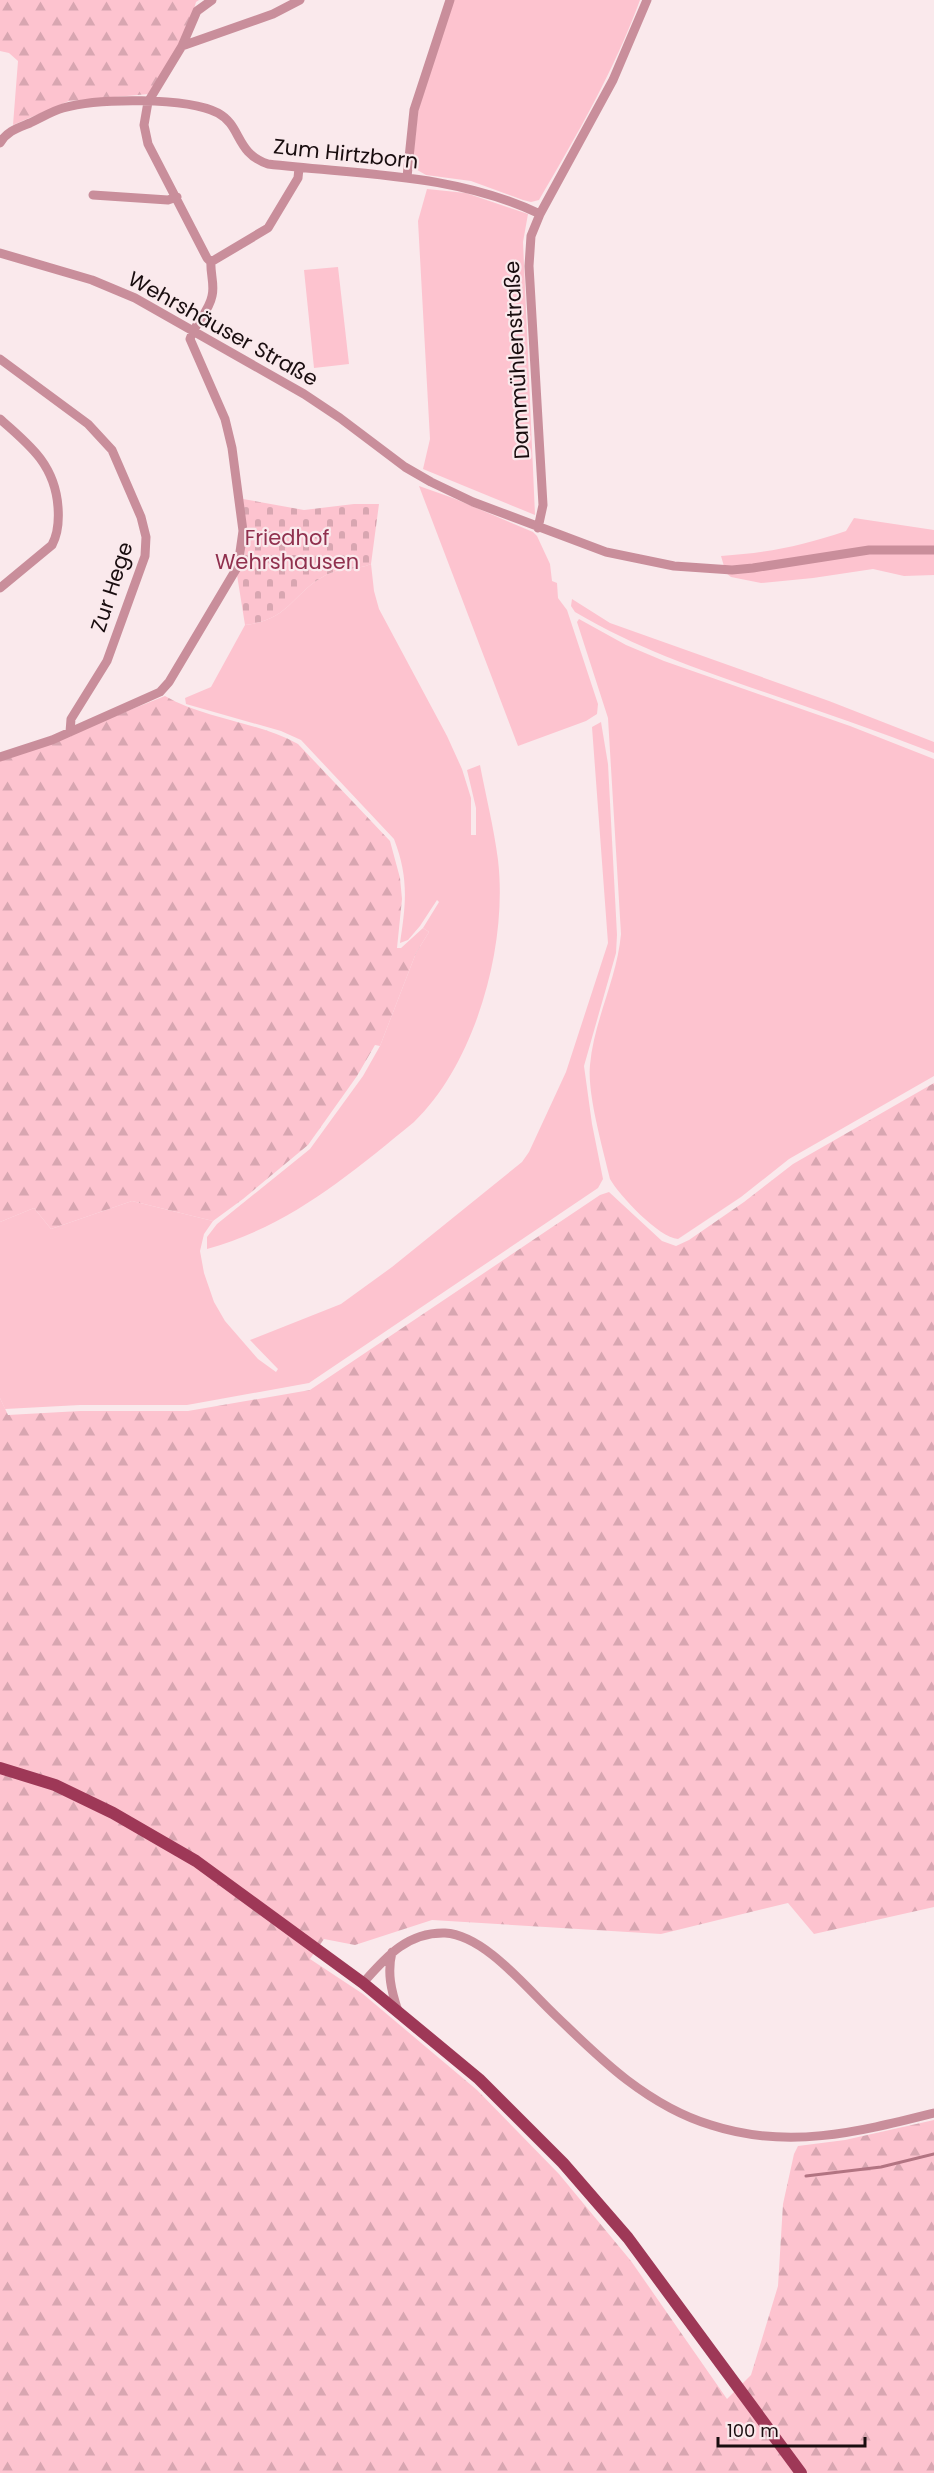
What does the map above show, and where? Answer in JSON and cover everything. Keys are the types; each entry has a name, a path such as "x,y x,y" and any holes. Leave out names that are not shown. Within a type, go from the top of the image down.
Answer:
{"main road":[{"path":"0,1768 56,1785 144,1829 196,1861 363,1983 479,2079 563,2163 628,2238 801,2473"}],"street":[{"path":"0,757 70,732 160,692 169,682 238,566 243,531 232,448 225,419 190,339 192,330 205,313 212,297 211,262 148,144 144,125 148,102 182,46 198,11 212,0"},
{"path":"182,46 273,14 300,0"},
{"path":"407,177 414,110 450,0"},
{"name":"Dammühlenstraße","path":"538,528 543,505 529,266 531,236 540,213 613,80 647,0"},
{"name":"Zum Hirtzborn","path":"0,143 5,135 62,108 93,102 190,104 211,110 228,121 252,158 268,164 407,177 468,187 540,213"},
{"path":"211,262 268,228 298,178 300,168"},
{"path":"93,195 168,200 177,197"},
{"name":"Wehrshäuser Straße","path":"0,254 113,288 304,394 411,471 473,502 538,528 626,557 656,564 706,569 753,568 869,550 934,550"},
{"name":"Zur Hege","path":"0,359 88,424 112,450 145,528 147,549 145,556 106,662 71,719 70,732"},
{"path":"0,419 21,437 48,469 56,485 58,512 56,536 52,545 0,588"},
{"path":"363,1983 402,1943 433,1934 447,1934 471,1941 496,1959 627,2080 660,2102 710,2125 745,2134 798,2138 844,2134 934,2113"},
{"path":"392,1952 388,1967 390,1987 398,2012"}],"green space":[{"path":"0,0 199,0 196,2 185,41 149,94 69,101 13,125 18,61 9,53 0,51"},
{"path":"453,0 640,0 607,77 539,200 531,202 523,200 471,181 426,175 412,167 418,111"},
{"path":"427,189 466,193 528,214 523,242 535,515 423,469 430,439 418,221"},
{"path":"338,267 349,364 314,368 304,270"},
{"path":"419,486 453,498 533,532 537,536 550,564 552,581 557,583 558,598 567,610 598,704 597,714 586,721 518,746"},
{"name":"Friedhof Wehrshausen","path":"243,499 304,510 354,504 379,504 371,564 326,575 272,618 245,625 237,575 244,562 246,532"},
{"path":"854,518 934,530 934,575 904,576 873,569 761,583 731,577 726,573 721,556 769,551 814,541 846,531"},
{"path":"371,564 379,609 447,736 462,769 471,798 471,835 476,835 476,808 467,770 480,765 498,860 500,893 498,928 492,964 483,1000 455,1068 436,1097 414,1122 342,1179 292,1213 237,1239 207,1249 207,1237 217,1224 310,1149 363,1076 380,1046 416,953 429,932 423,928 439,902 437,900 408,940 400,943 405,891 402,866 394,839 301,740 281,731 186,704 185,698 211,687 245,625 272,618 326,575"},
{"path":"572,599 610,623 829,701 934,742 934,753 643,647 575,612 571,606"},
{"path":"579,619 626,645 664,661 850,726 934,759 934,1076 789,1159 741,1197 678,1239 670,1237 651,1224 630,1205 610,1179 593,1106 590,1077 592,1048 615,967 621,934 608,718 577,622"},
{"path":"165,696 198,710 282,736 298,744 390,841 400,878 402,899 397,948 401,948 423,928 429,932 416,953 380,1046 375,1045 357,1076 308,1145 213,1221 132,1201 51,1229 34,1208 0,1222 0,757 72,733"},
{"path":"601,722 608,764 617,935 616,953 584,1066 603,1179 598,1188 309,1383 187,1405 80,1405 5,1409 0,1398 0,1222 34,1208 51,1229 132,1201 213,1221 204,1234 200,1251 204,1273 214,1302 225,1321 258,1359 276,1372 278,1369 250,1340 341,1304 392,1267 522,1162 529,1152 566,1072 608,943 592,727"},
{"path":"934,1083 934,1907 814,1934 788,1903 661,1934 432,1920 355,1945 324,1939 310,1959 363,1994 477,2090 559,2174 631,2261 727,2399 751,2375 778,2286 783,2204 794,2154 798,2146 845,2140 934,2120 934,2473 0,2473 0,1398 8,1415 80,1411 188,1411 310,1390 600,1195 609,1192 662,1241 676,1246 689,1240 744,1202 793,1164"}],"waterway":[{"path":"806,2176 881,2167 934,2154"}]}
